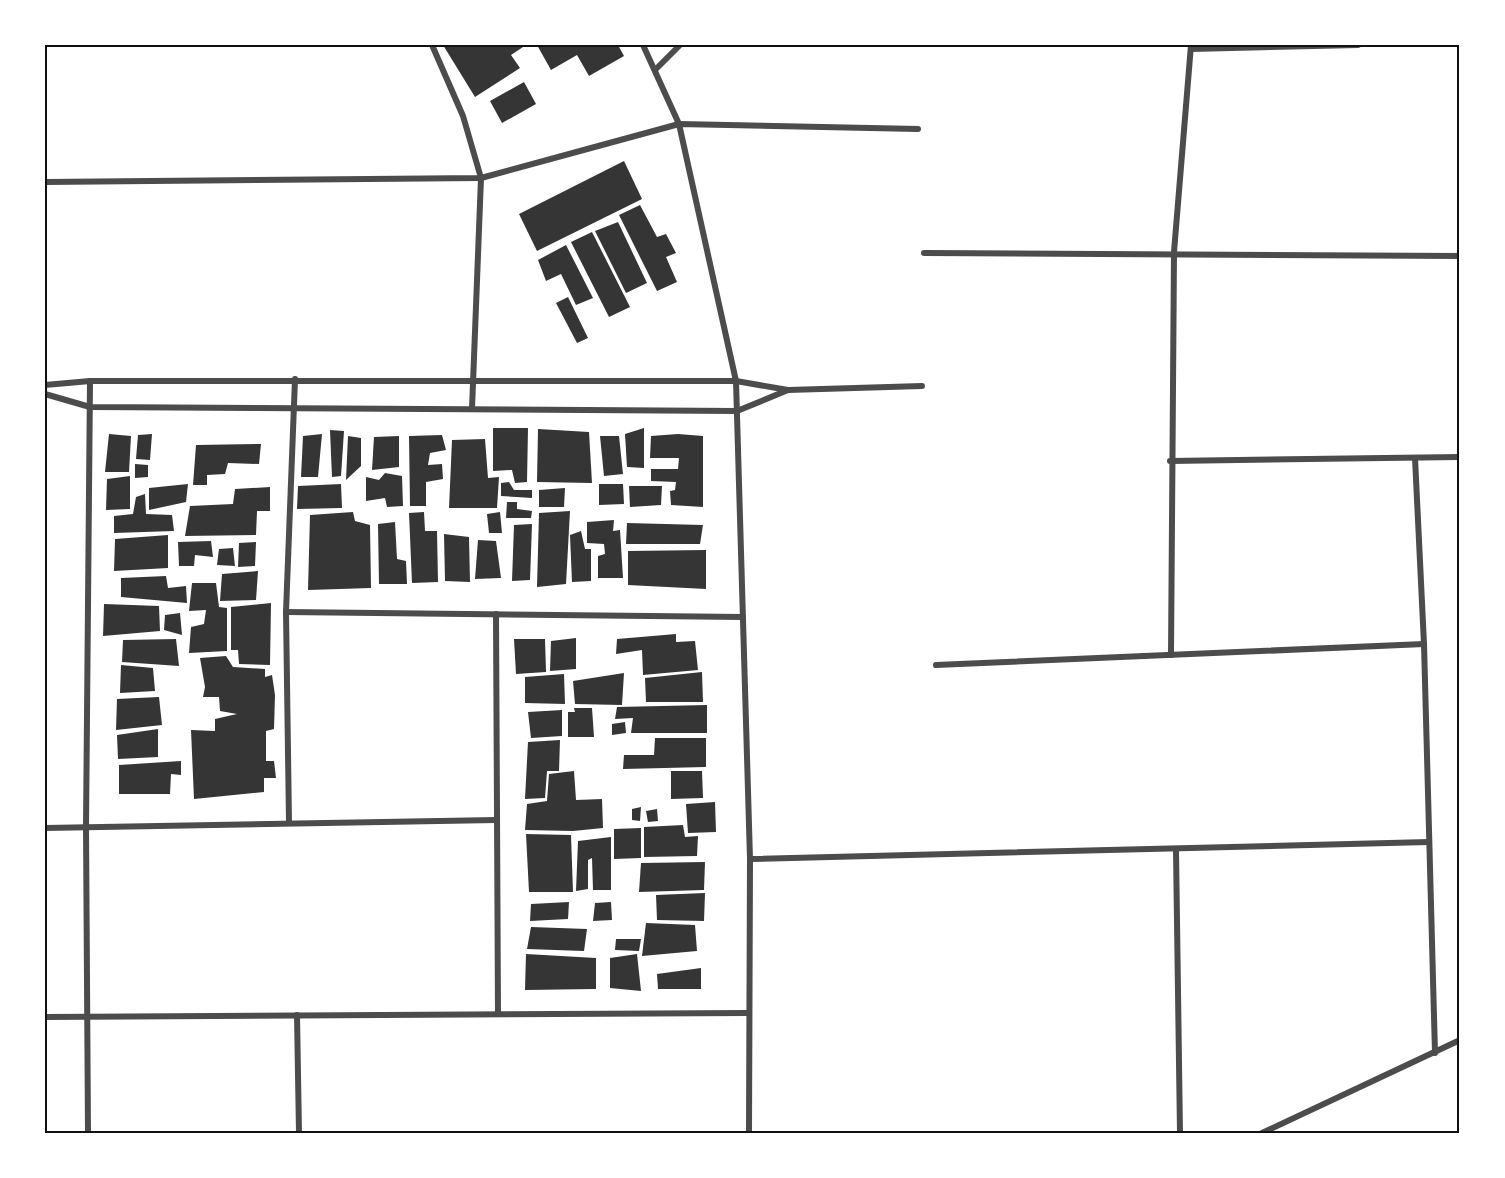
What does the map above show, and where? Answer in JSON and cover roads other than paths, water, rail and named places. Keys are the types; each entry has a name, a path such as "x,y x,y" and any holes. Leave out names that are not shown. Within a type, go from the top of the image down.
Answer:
{"street":[{"path":"432,45 463,116 481,178 472,408"},
{"path":"643,45 656,69 679,124 736,381 750,859 749,1133"},
{"path":"656,69 680,45"},
{"path":"1171,655 1170,461 1174,252 1191,47 1358,45"},
{"path":"45,182 481,178 679,124 918,129"},
{"path":"924,253 1174,252 1460,256"},
{"path":"289,822 286,612 295,380"},
{"path":"45,385 90,381 295,380 736,381 788,390 922,386"},
{"path":"88,1133 86,827 90,381"},
{"path":"45,394 90,407 737,411 788,390"},
{"path":"1170,461 1460,457"},
{"path":"1415,458 1424,644 1436,1053"},
{"path":"286,612 743,617"},
{"path":"496,614 498,1013"},
{"path":"936,665 1424,644"},
{"path":"45,828 496,820"},
{"path":"750,859 1429,842"},
{"path":"1176,850 1180,1133"},
{"path":"45,1017 748,1013"},
{"path":"297,1015 299,1133"},
{"path":"1262,1133 1460,1040"}]}
